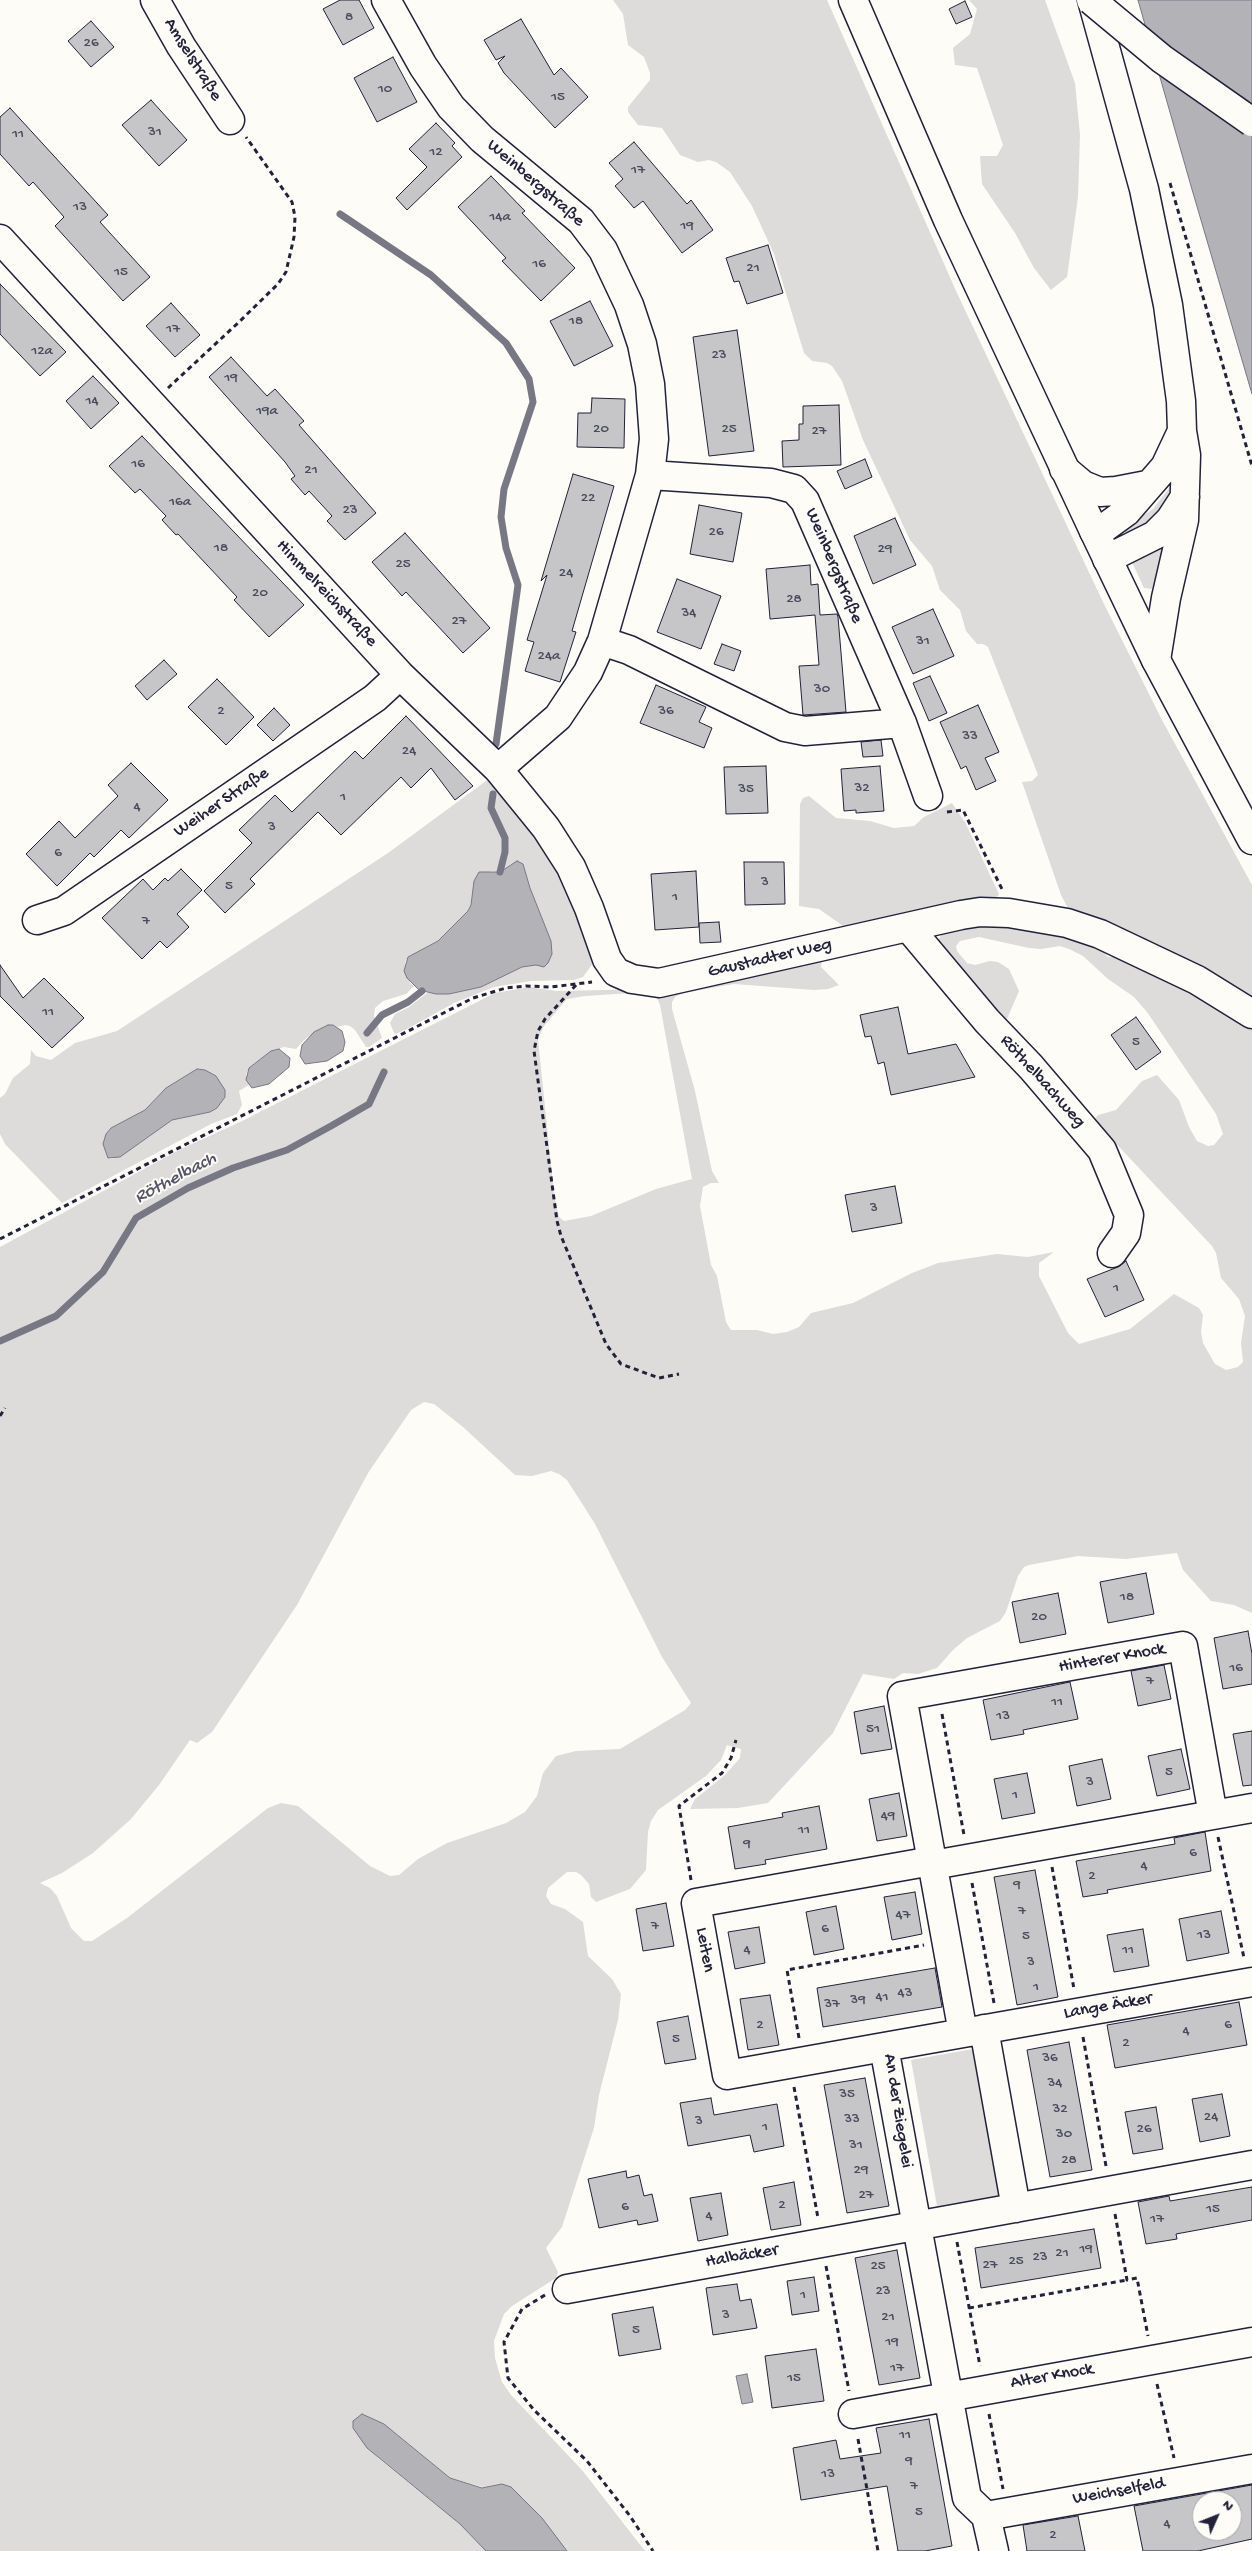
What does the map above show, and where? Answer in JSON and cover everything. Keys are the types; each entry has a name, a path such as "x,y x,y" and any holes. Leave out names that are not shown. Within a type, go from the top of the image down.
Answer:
{"street":[{"name":"Amselstraße","path":"155,0 181,46 230,120"},
{"name":"Weinbergstraße","path":"386,0 423,66 451,107 482,139 581,221 603,250 630,305 642,344 650,384 654,439 650,476 602,641 588,672 558,717 498,769"},
{"path":"853,0 944,212 1064,469 1156,660 1252,840"},
{"path":"1091,0 1162,59 1252,122"},
{"path":"1091,0 1144,189 1168,306 1181,401 1182,431 1186,456 1186,496 1182,528 1166,598 1156,660"},
{"name":"Himmelreichstraße","path":"0,239 400,675 498,769 546,828 571,866 589,908 607,959 616,972"},
{"path":"1094,531 1104,528 1126,512 1147,485 1165,467 1182,431"},
{"path":"1064,469 1083,485 1100,492 1147,485"},
{"name":"Weinbergstraße","path":"650,476 771,483 794,489 806,501 902,723 928,796"},
{"path":"1107,559 1155,535 1170,520 1186,496"},
{"path":"602,641 629,650 785,727 805,731 902,723"},
{"name":"Weiher Straße","path":"37,920 64,911 72,906 375,698 400,675"},
{"path":"917,926 980,912 1033,916 1067,923 1100,934 1197,980 1252,1014"},
{"name":"Gaustadter Weg","path":"616,972 632,980 659,983 917,926"},
{"name":"Röthelbachweg","path":"917,926 987,1021 1038,1075 1102,1150 1129,1215 1126,1233 1112,1253"},
{"name":"Hinterer Knock","path":"932,1863 902,1696 1183,1646 1213,1815"},
{"path":"1016,2208 973,2031 947,1941 932,1863 1252,1808"},
{"name":"Leiten","path":"884,2047 727,2075 696,1903 932,1863"},
{"name":"Lange Äcker","path":"973,2031 1251,1982"},
{"name":"An der Ziegelei","path":"973,2031 884,2047 967,2498 986,2516"},
{"path":"916,2225 1252,2165"},
{"name":"Halbäcker","path":"567,2289 916,2225"},
{"name":"Alter Knock","path":"853,2414 1252,2342"},
{"name":"Weichselfeld","path":"986,2516 1252,2469"},
{"path":"986,2516 994,2551"}],"path":[{"path":"152,404 278,284 286,272 294,237 295,217 292,202 245,134 230,120"},
{"path":"1170,180 1252,466"},
{"path":"928,796 946,813 963,810 1004,894"},
{"path":"0,1239 473,998 506,988 544,987 599,980 616,972"},
{"path":"576,984 545,1019 538,1031 534,1051 557,1221 561,1236 606,1344 621,1364 659,1378 679,1374"},
{"path":"0,1416 5,1408"},
{"path":"696,1903 679,1806 722,1773 731,1758 736,1740"},
{"path":"1213,1815 1251,1982"},
{"path":"878,2551 822,2242 797,2063 787,1970 947,1941"},
{"path":"970,2308 1127,2280"},
{"path":"567,2289 547,2294 522,2309 504,2342 508,2378 534,2410 587,2461 630,2516 654,2551"}],"shaded area":[{"path":"613,0 827,0 957,293 1104,604 1162,720 1252,885 1252,1613 1234,1605 1211,1601 1183,1570 1177,1553 1126,1559 1078,1556 1029,1565 1024,1567 1018,1576 1006,1612 1000,1621 967,1638 937,1668 918,1674 903,1673 894,1679 863,1674 833,1733 768,1803 738,1808 690,1809 695,1799 725,1775 740,1758 741,1749 727,1745 721,1760 706,1776 658,1810 651,1821 648,1832 646,1870 630,1889 596,1902 591,1897 589,1884 576,1872 567,1872 548,1888 546,1896 551,1904 565,1909 583,1922 588,1956 612,1979 621,1994 618,2020 599,2095 594,2128 562,2227 546,2248 558,2272 556,2278 512,2306 504,2314 494,2341 495,2358 502,2382 511,2395 582,2470 645,2551 567,2551 523,2498 450,2478 393,2431 353,2428 378,2458 460,2524 486,2551 0,2551 0,1247 179,1150 240,1122 495,993 529,987 557,991 653,989 822,960 821,967 839,985 828,989 814,990 734,984 684,993 676,996 672,1002 672,1009 695,1091 712,1171 719,1183 711,1183 703,1187 700,1206 711,1265 717,1276 726,1322 731,1330 757,1330 773,1334 787,1332 799,1327 811,1313 853,1303 912,1273 938,1263 997,1254 1028,1257 1054,1252 1039,1263 1039,1276 1068,1333 1079,1344 1130,1329 1174,1294 1199,1308 1203,1315 1201,1332 1203,1343 1215,1364 1226,1370 1238,1367 1243,1362 1241,1343 1245,1316 1239,1299 1221,1278 1216,1253 1212,1246 1094,1120 1098,1115 1116,1110 1142,1081 1157,1075 1179,1100 1189,1127 1197,1141 1208,1146 1214,1145 1223,1134 1216,1114 1147,1012 1134,997 1108,979 1083,956 1069,949 1060,946 1041,949 1029,948 979,937 960,941 956,946 957,951 967,963 975,965 990,961 998,962 1009,969 1019,991 1004,1026 937,942 943,932 989,923 1093,941 1108,957 1121,957 1071,914 1061,895 1022,782 1032,781 1038,775 988,647 983,644 977,644 966,631 960,610 940,590 932,566 910,540 863,440 842,381 832,366 827,363 812,361 804,353 774,254 752,206 730,172 716,162 709,160 698,162 680,155 662,128 638,125 628,112 628,107 650,80 650,73 644,57 628,45 623,14","holes":["632,993 657,998 660,1005 692,1179 656,1189 591,1216 564,1221 559,1217 554,1195 538,1039 544,1026 567,999","424,1402 434,1404 463,1427 515,1475 532,1476 551,1471 567,1480 595,1524 662,1657 691,1703 685,1710 620,1749 576,1751 556,1756 543,1773 537,1796 525,1812 506,1823 447,1843 418,1859 399,1875 390,1876 370,1866 298,1806 281,1803 268,1808 127,1918 92,1941 84,1941 71,1928 57,1896 50,1888 40,1883 62,1873 93,1853 131,1819 159,1785 190,1740 197,1743 212,1732 297,1605 368,1473 411,1410"]},
{"path":"969,0 1045,0 1075,83 1080,135 1078,197 1067,277 1051,290 1034,268 1015,233 982,184 980,156 997,156 1003,145 977,68 955,65 953,48 970,34 977,9"},
{"path":"1138,0 1252,0 1252,394 1191,186"},
{"path":"1177,478 1164,513 1147,528 1129,534 1124,531 1128,525 1153,509"},
{"path":"1162,544 1166,545 1152,589 1144,588 1131,560"},
{"path":"490,778 547,842 596,959 583,977 574,980 531,981 494,987 454,1003 407,1029 396,1034 394,1033 390,1023 395,1014 409,1007 427,993 449,994 481,987 522,967 536,965 551,941 530,888 523,864 511,864 500,872 491,871 474,881 471,905 468,911 438,941 408,957 405,962 410,983 414,986 406,994 383,1001 375,1008 374,1016 382,1038 369,1047 366,1047 355,1030 350,1026 337,1027 333,1025 306,1038 296,1049 284,1047 271,1051 249,1068 246,1074 249,1085 239,1091 242,1105 237,1114 211,1124 62,1203 5,1144 0,1134 0,1098 5,1094 13,1078 30,1064 31,1050 36,1056 51,1060 75,1043 117,1031 388,853","holes":["197,1069 216,1076 222,1085 225,1097 217,1108 210,1112 172,1120 120,1157 110,1159 106,1134 111,1128 145,1110 166,1088"]},
{"path":"809,796 836,818 870,821 894,828 914,826 924,817 952,803 966,824 999,894 995,900 932,906 843,926 819,909 799,906 800,804 803,798"},
{"path":"517,861 523,864 530,888 551,941 552,954 548,963 544,967 536,965 522,967 481,987 449,994 436,994 419,990 407,978 404,971 408,957 438,941 468,911 471,905 474,881 479,872 500,872"},
{"path":"328,1025 333,1025 342,1031 345,1042 343,1051 327,1061 305,1064 300,1056 302,1045 314,1032"},
{"path":"279,1049 290,1058 289,1067 269,1084 252,1088 246,1080 249,1068 271,1051"},
{"path":"197,1069 205,1070 216,1076 225,1090 225,1097 217,1108 210,1112 172,1120 120,1157 108,1158 103,1144 106,1134 111,1128 145,1110 166,1088"},
{"path":"973,2049 1000,2195 937,2206 911,2060"},
{"path":"747,2374 753,2402 742,2404 736,2376"},
{"path":"362,2414 384,2424 450,2478 482,2488 502,2484 511,2487 542,2518 567,2551 486,2551 460,2524 367,2448 353,2428 353,2421"}],"building":[{"path":"340,0 359,0 374,28 343,45 323,9"},
{"path":"965,1 972,17 956,24 949,9"},
{"path":"521,19 554,75 561,68 588,97 555,128 504,73 498,63 505,56 496,60 484,40"},
{"path":"91,21 114,47 91,67 68,41"},
{"path":"393,57 417,102 377,122 354,78"},
{"path":"151,100 187,140 159,166 122,125"},
{"path":"10,108 108,215 100,222 150,277 123,301 55,226 64,217 33,182 29,186 0,154 0,117"},
{"path":"436,123 455,143 452,146 462,157 407,210 396,198 427,167 409,149"},
{"path":"634,142 687,204 691,200 713,230 682,253 643,201 634,208 615,186 623,179 609,163"},
{"path":"491,176 525,211 522,213 575,268 541,301 502,261 506,258 458,207"},
{"path":"768,245 783,293 747,304 739,281 734,282 726,258"},
{"path":"0,284 66,352 40,376 0,334"},
{"path":"590,301 613,346 574,366 550,321"},
{"path":"171,303 200,335 175,357 146,326"},
{"path":"737,330 754,451 709,456 693,337"},
{"path":"231,357 267,396 275,389 304,421 299,425 376,513 345,540 327,521 332,516 309,491 305,495 291,479 295,476 285,462 209,377"},
{"path":"93,376 119,403 91,429 66,401"},
{"path":"592,398 625,399 624,448 577,447 578,413 591,413"},
{"path":"839,405 841,465 783,467 782,441 799,440 799,424 803,424 803,406"},
{"path":"142,436 304,605 269,637 234,600 237,597 178,534 176,535 162,520 166,516 140,489 135,493 109,466"},
{"path":"865,459 872,477 845,489 837,471"},
{"path":"573,474 614,486 572,631 576,632 560,682 525,671 534,642 527,640 547,575 541,581"},
{"path":"699,505 742,513 733,562 690,554"},
{"path":"895,518 916,565 873,584 854,536"},
{"path":"405,533 490,628 463,653 406,592 402,596 372,562"},
{"path":"810,565 811,585 818,584 820,615 837,614 838,617 846,712 803,715 799,666 819,665 815,615 770,619 766,569"},
{"path":"677,579 721,596 701,649 657,632"},
{"path":"933,609 954,656 913,674 892,627"},
{"path":"722,644 741,651 734,671 714,664"},
{"path":"164,660 177,674 147,700 135,686"},
{"path":"930,676 947,713 929,721 913,683"},
{"path":"217,679 254,717 226,745 188,707"},
{"path":"656,685 706,707 699,722 712,728 704,748 640,723"},
{"path":"978,705 999,752 985,758 996,781 976,790 966,766 961,769 940,722"},
{"path":"274,708 290,725 273,741 257,725"},
{"path":"406,716 473,786 455,800 431,768 411,788 401,777 341,835 318,812 250,879 255,884 225,913 204,891 252,843 239,830 275,795 292,812 355,751 363,759"},
{"path":"881,740 883,756 863,757 861,742"},
{"path":"131,763 168,800 129,838 121,830 94,857 90,853 57,886 26,854 59,821 75,838 118,796 108,785"},
{"path":"766,766 768,813 726,814 724,767"},
{"path":"880,766 884,811 856,813 856,810 844,811 841,769"},
{"path":"744,862 784,862 785,904 745,905"},
{"path":"181,869 202,890 177,914 189,927 167,948 160,941 142,959 102,918 143,879 153,890 165,878 168,881"},
{"path":"696,871 699,927 655,930 651,874"},
{"path":"719,922 721,942 700,943 699,923"},
{"path":"0,965 23,998 44,978 84,1018 52,1048 0,996"},
{"path":"898,1007 908,1054 956,1044 975,1077 891,1095 884,1062 878,1064 871,1036 865,1037 860,1015"},
{"path":"1136,1017 1161,1052 1136,1070 1111,1035"},
{"path":"895,1186 902,1223 852,1232 845,1195"},
{"path":"1126,1261 1144,1300 1105,1317 1087,1279 1118,1267"},
{"path":"1146,1573 1154,1614 1108,1623 1100,1582"},
{"path":"1058,1593 1066,1634 1020,1643 1012,1602"},
{"path":"1248,1631 1252,1654 1252,1684 1223,1689 1214,1638"},
{"path":"1164,1665 1171,1699 1138,1706 1131,1671"},
{"path":"1070,1682 1078,1719 1023,1730 1024,1734 991,1740 983,1700"},
{"path":"884,1706 892,1749 861,1754 854,1712"},
{"path":"1252,1731 1252,1785 1243,1786 1233,1734"},
{"path":"1181,1749 1190,1789 1157,1796 1148,1756"},
{"path":"1102,1759 1111,1799 1077,1806 1069,1766"},
{"path":"1027,1773 1035,1813 1002,1819 994,1779"},
{"path":"899,1793 907,1836 877,1841 869,1799"},
{"path":"819,1806 827,1849 765,1860 766,1864 735,1869 728,1827 783,1817 782,1813"},
{"path":"1205,1832 1211,1871 1107,1890 1108,1893 1083,1897 1076,1861 1175,1844 1174,1838"},
{"path":"1035,1870 1058,1997 1017,2005 994,1877"},
{"path":"915,1892 922,1934 892,1940 884,1897"},
{"path":"666,1903 674,1946 643,1951 636,1909"},
{"path":"836,1906 844,1949 814,1955 806,1912"},
{"path":"1221,1911 1229,1953 1187,1961 1179,1919"},
{"path":"759,1927 765,1963 735,1969 728,1932"},
{"path":"1143,1929 1149,1966 1114,1972 1107,1935"},
{"path":"935,1968 942,2007 823,2027 817,1988"},
{"path":"770,1995 779,2045 748,2050 740,1999"},
{"path":"1239,2002 1247,2045 1115,2068 1107,2025"},
{"path":"688,2016 696,2059 665,2064 657,2022"},
{"path":"1069,2042 1092,2170 1050,2177 1027,2050"},
{"path":"865,2078 889,2206 847,2213 824,2085"},
{"path":"1222,2094 1230,2136 1200,2142 1192,2099"},
{"path":"711,2098 714,2115 777,2104 784,2146 754,2152 750,2135 688,2146 680,2103"},
{"path":"1156,2107 1163,2149 1133,2154 1125,2112"},
{"path":"626,2171 627,2178 639,2175 644,2196 652,2194 658,2221 638,2225 637,2220 599,2228 588,2179"},
{"path":"794,2182 801,2225 771,2230 763,2188"},
{"path":"1252,2187 1252,2220 1176,2234 1177,2239 1146,2244 1138,2202 1169,2196 1170,2201"},
{"path":"721,2193 728,2235 698,2241 690,2198"},
{"path":"1094,2229 1101,2268 981,2288 975,2248"},
{"path":"897,2250 920,2378 879,2385 855,2258"},
{"path":"814,2277 819,2311 792,2315 787,2281"},
{"path":"737,2284 740,2301 751,2299 757,2328 713,2335 706,2288"},
{"path":"653,2307 661,2349 619,2356 612,2314"},
{"path":"816,2349 824,2401 772,2408 765,2356"},
{"path":"929,2419 952,2546 925,2551 898,2551 887,2486 801,2500 793,2448 836,2440 840,2459 881,2453 876,2428"},
{"path":"1252,2485 1252,2539 1198,2551 1143,2551 1134,2506 1192,2496 1192,2541 1242,2541 1242,2491 1218,2491"},
{"path":"1078,2516 1085,2551 1027,2551 1023,2525"}],"waterway":[{"path":"340,214 431,275 506,343 529,379 533,402 504,489 501,517 506,548 518,585 496,744"},
{"path":"493,794 491,808 505,838 505,852 500,872"},
{"name":"Röthelbach","path":"367,1033 382,1015 408,1002 422,991"},
{"name":"Röthelbach","path":"0,1341 56,1316 103,1272 136,1218 188,1188 233,1168 287,1150 369,1104 384,1072"}]}
